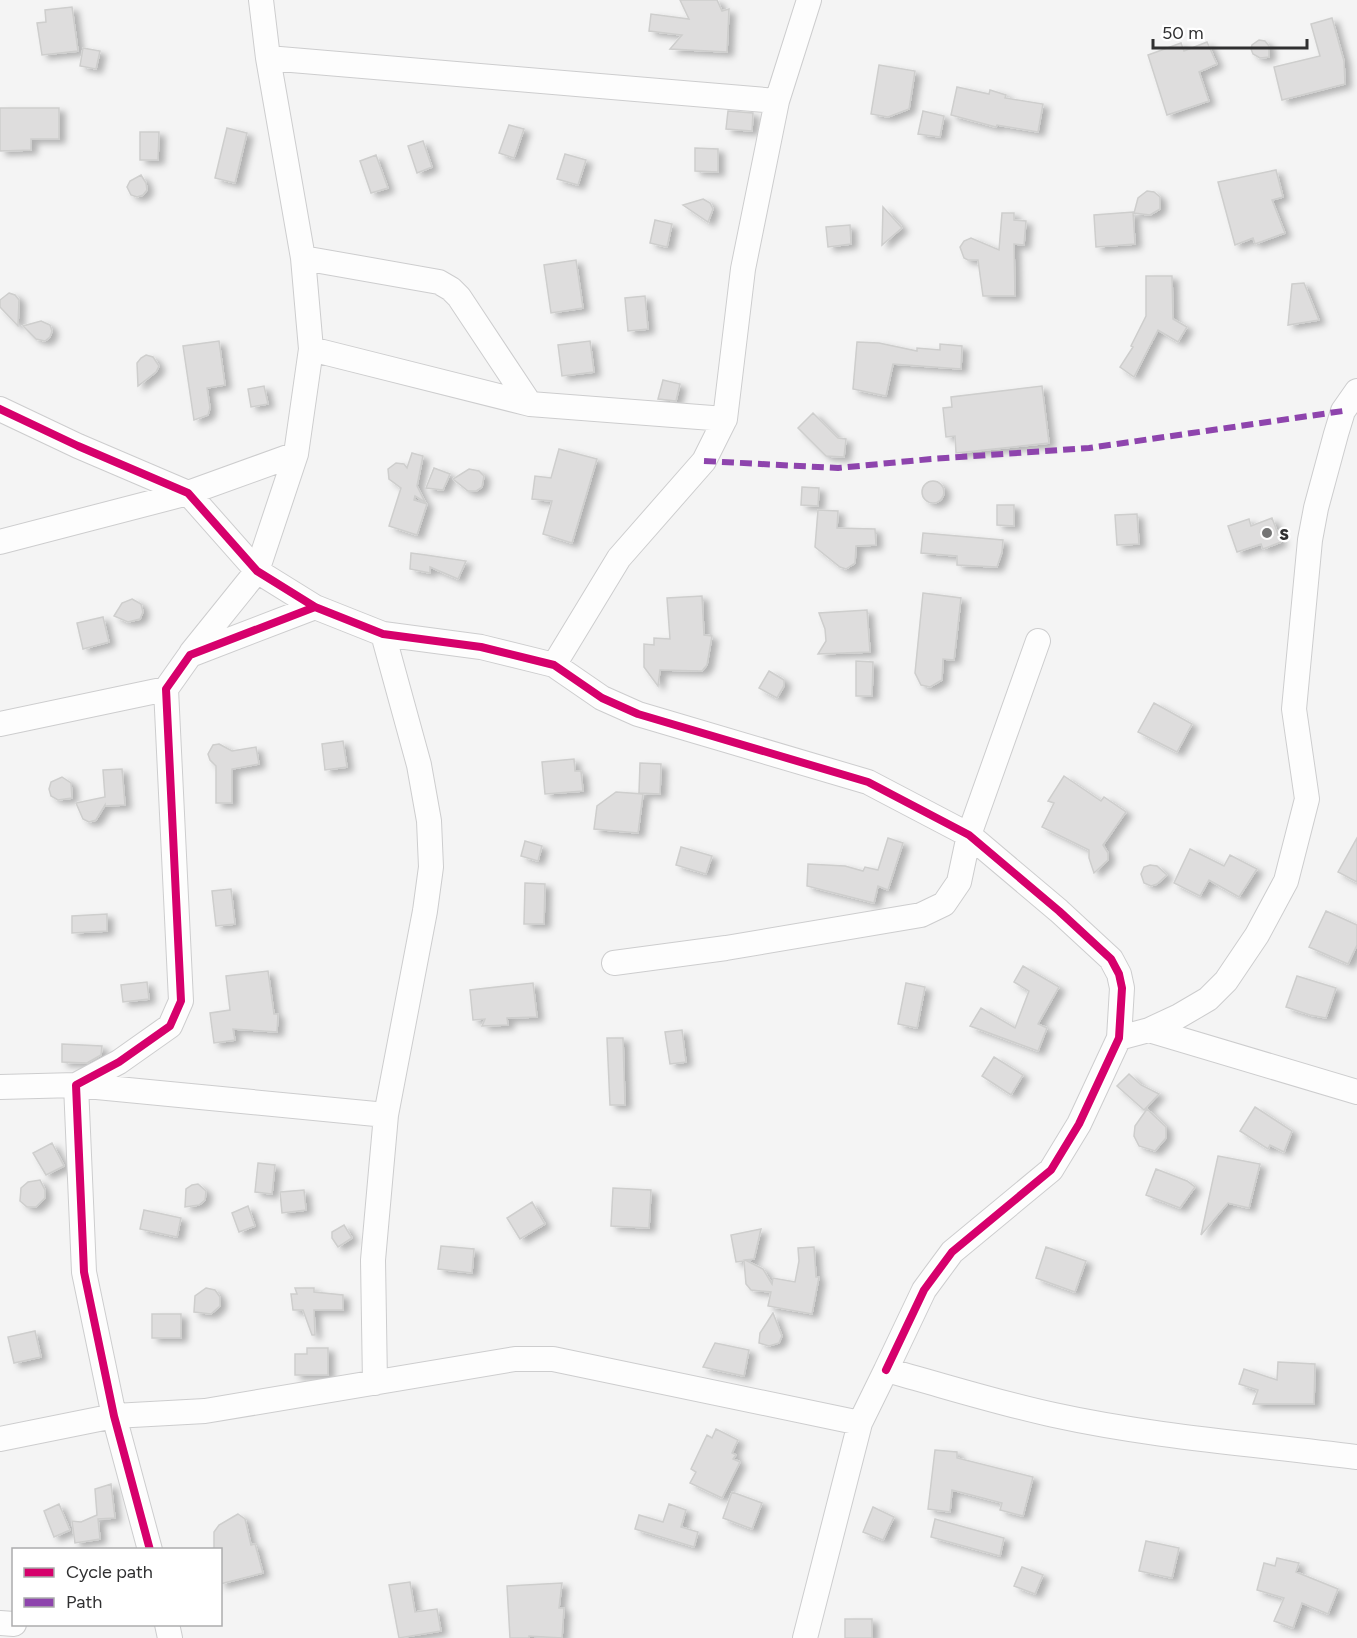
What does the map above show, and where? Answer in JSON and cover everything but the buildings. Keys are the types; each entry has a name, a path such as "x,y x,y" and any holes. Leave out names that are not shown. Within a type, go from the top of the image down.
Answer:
{"street":[{"path":"76,1085 119,1062 170,1026 181,1001 166,689 257,571 296,454 311,349 303,258 268,58 261,0"},
{"path":"554,664 619,558 704,461 725,419 743,269 777,101 809,0"},
{"path":"268,58 777,101"},
{"path":"303,258 439,282 451,289 459,297 530,404"},
{"path":"311,349 530,404 725,419"},
{"path":"1119,1038 1149,1030 1208,999 1226,981 1257,935 1286,881 1307,799 1294,709 1310,540 1316,508 1343,411 1357,391"},
{"path":"0,410 188,493 257,571 315,606 383,634 481,647 554,664 602,698 638,714 868,782 969,835 1112,959 1122,988 1119,1038 1079,1124 1051,1170 952,1252 924,1290 860,1423 805,1638"},
{"path":"0,542 188,493 296,454"},
{"path":"190,655 315,606"},
{"path":"375,1383 373,1260 386,1115 425,911 431,867 429,821 419,765 383,634"},
{"path":"614,963 726,948 921,915 944,904 959,882 969,835 1038,641"},
{"path":"0,724 166,689"},
{"path":"1149,1030 1357,1092"},
{"path":"0,1087 76,1085 386,1115"},
{"path":"76,1085 84,1272 114,1416 149,1548"},
{"path":"0,1438 114,1416 205,1411 515,1359 553,1359 860,1423"},
{"path":"886,1370 1054,1415 1183,1438 1277,1446 1357,1457"}],"marked path":[{"path":"704,461 838,468 1089,448 1343,411"}],"cycle path":[{"path":"0,409 78,446 188,493 257,571 315,607 383,634 481,647 554,665 602,698 638,714 868,782 969,835 1059,911 1111,959 1119,974 1122,988 1119,1038 1079,1124 1051,1170 952,1252 924,1290 886,1370"},
{"path":"149,1548 114,1416 84,1272 76,1085 119,1062 170,1026 181,1001 166,689 190,655 315,607"}],"place":[{"name":"s","path":"1267,533"}]}
